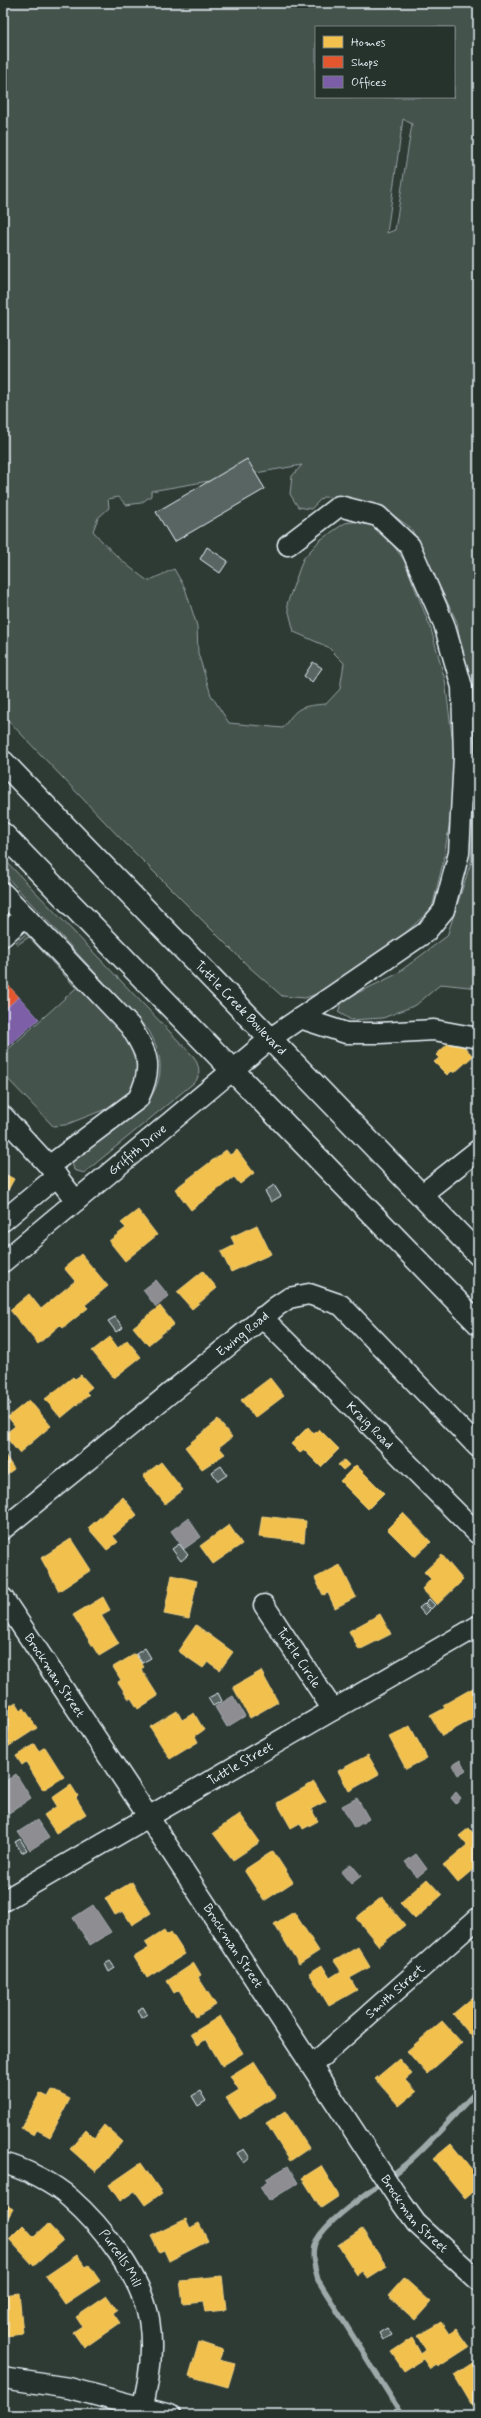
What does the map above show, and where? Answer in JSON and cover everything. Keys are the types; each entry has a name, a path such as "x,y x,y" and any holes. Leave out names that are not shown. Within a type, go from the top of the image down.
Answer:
{"highway":[{"name":"Tuttle Creek Boulevard","path":"3,762 478,1254"},
{"path":"3,834 478,1323"}],"street":[{"name":"Griffith Drive","path":"3,1262 271,1038 426,932 444,910 459,853 464,757 462,687 444,624 410,546 378,516 339,506 288,545"},
{"path":"3,893 130,1026 145,1049 148,1067 146,1084 138,1099 53,1171 3,1221"},
{"path":"3,936 25,916"},
{"path":"300,1018 346,1033 434,1030 478,1038"},
{"path":"3,1116 53,1171 76,1201"},
{"path":"421,1195 478,1150"},
{"name":"Ewing Road","path":"3,1529 262,1318 290,1298 309,1294 341,1306 478,1447"},
{"name":"Kraig Road","path":"262,1318 478,1534"},
{"name":"Brockman Street","path":"3,1598 312,2065 398,2198 416,2223 478,2280"},
{"name":"Tuttle Circle","path":"264,1605 333,1710"},
{"name":"Tuttle Street","path":"3,1901 478,1626"},
{"name":"Smith Street","path":"312,2065 478,1918"},
{"name":"Purcells Mill","path":"3,2163 44,2181 70,2198 122,2258 138,2285 148,2318 151,2344 141,2411"},
{"path":"3,2378 69,2388 141,2411 170,2415"}],"shaded area":[{"path":"3,3 478,3 478,988 441,984 416,1005 383,1018 351,1020 338,1012 343,1000 395,975 447,936 471,862 476,745 457,622 411,528 379,505 344,498 323,497 311,509 298,507 290,494 292,476 302,465 151,491 151,496 141,503 126,505 119,497 108,499 109,508 98,518 93,531 119,558 148,581 174,569 185,588 197,626 198,653 211,695 229,723 283,728 292,716 300,709 326,704 340,689 344,663 328,647 294,632 287,604 303,559 320,540 345,523 367,520 386,535 404,560 431,629 445,680 453,744 454,796 443,863 432,908 400,938 338,987 305,998 282,996 248,966 122,840 3,715","holes":["403,119 412,124 395,230 387,233"]},
{"path":"3,858 194,1057 198,1066 199,1072 196,1081 84,1173 74,1170 72,1162 75,1158 128,1121 143,1107 154,1091 160,1074 159,1054 149,1031 3,873"},
{"path":"28,932 132,1043 140,1069 132,1090 106,1109 65,1125 53,1126 3,1074 3,1054 76,988 29,937 17,945 16,942"}],"building: Homes":[{"path":"455,1037 473,1056 454,1073 452,1071 447,1075 434,1062 439,1058 436,1055"},
{"path":"226,1150 230,1155 237,1150 254,1173 240,1184 234,1177 191,1210 175,1189"},
{"path":"3,1173 14,1179 8,1190 3,1188"},
{"path":"138,1210 157,1235 125,1261 109,1241 126,1228 121,1223"},
{"path":"257,1225 271,1254 231,1272 221,1252 235,1245 231,1237"},
{"path":"81,1254 108,1286 85,1305 88,1308 63,1328 60,1325 38,1344 10,1310 29,1294 41,1309 75,1281 64,1268"},
{"path":"203,1271 217,1288 192,1309 177,1292"},
{"path":"160,1306 174,1324 148,1345 133,1327"},
{"path":"110,1337 118,1348 127,1340 141,1357 114,1378 92,1351"},
{"path":"81,1375 92,1387 86,1392 89,1395 61,1418 45,1399 73,1377 75,1379"},
{"path":"270,1378 284,1396 255,1418 241,1400"},
{"path":"29,1400 51,1426 19,1453 4,1435 15,1426 8,1417"},
{"path":"218,1420 232,1437 219,1447 225,1454 202,1469 185,1447"},
{"path":"308,1427 314,1434 319,1429 339,1449 321,1467 304,1450 300,1453 291,1444"},
{"path":"3,1452 14,1469 3,1477"},
{"path":"344,1460 349,1465 343,1470 338,1465"},
{"path":"161,1462 183,1490 165,1504 143,1476"},
{"path":"356,1465 384,1493 368,1509 340,1481"},
{"path":"123,1497 137,1515 113,1536 118,1542 107,1550 88,1528"},
{"path":"403,1513 431,1542 415,1557 387,1529"},
{"path":"262,1516 306,1521 304,1542 259,1537"},
{"path":"229,1525 242,1544 213,1564 200,1546"},
{"path":"71,1539 91,1570 59,1591 41,1558"},
{"path":"442,1555 463,1580 437,1605 422,1589 431,1579 424,1572"},
{"path":"340,1565 356,1597 335,1608 328,1593 323,1595 315,1578"},
{"path":"172,1575 197,1581 189,1619 164,1614"},
{"path":"103,1597 110,1610 101,1615 119,1644 99,1656 73,1615"},
{"path":"380,1614 391,1634 359,1650 349,1631"},
{"path":"196,1625 233,1652 220,1670 208,1662 203,1668 178,1651"},
{"path":"135,1654 144,1667 141,1669 158,1696 138,1709 131,1698 129,1699 118,1682 121,1680 113,1667"},
{"path":"261,1671 278,1702 250,1718 233,1687"},
{"path":"473,1688 478,1697 478,1716 442,1736 430,1716 445,1708 443,1705"},
{"path":"16,1702 21,1710 24,1708 37,1728 3,1750 3,1710"},
{"path":"177,1711 182,1720 194,1713 204,1730 195,1736 198,1742 170,1759 150,1727"},
{"path":"410,1726 427,1758 406,1769 389,1737"},
{"path":"35,1744 39,1751 45,1747 64,1777 43,1790 26,1762 22,1765 16,1756"},
{"path":"368,1755 379,1774 349,1791 338,1771"},
{"path":"314,1782 326,1801 311,1809 318,1821 303,1829 300,1823 291,1828 277,1803"},
{"path":"71,1785 78,1796 76,1798 86,1814 56,1833 44,1815 57,1806 52,1798"},
{"path":"240,1814 260,1842 233,1860 213,1833"},
{"path":"469,1828 478,1839 478,1852 476,1854 478,1857 478,1866 458,1883 443,1865 467,1845 459,1836"},
{"path":"273,1851 293,1882 264,1901 244,1870"},
{"path":"427,1879 442,1895 415,1919 400,1903"},
{"path":"132,1882 151,1913 132,1925 123,1911 115,1915 105,1898"},
{"path":"382,1897 405,1925 379,1946 356,1918"},
{"path":"294,1912 319,1951 299,1964 274,1924"},
{"path":"164,1930 167,1935 171,1932 185,1954 147,1978 134,1957 149,1948 145,1942"},
{"path":"358,1947 370,1967 350,1978 357,1990 329,2006 309,1973 322,1965 330,1978 341,1971 334,1961"},
{"path":"194,1963 201,1975 198,1977 216,2005 196,2017 179,1990 174,1993 167,1981"},
{"path":"478,1993 478,2044 453,2014"},
{"path":"220,2016 243,2053 222,2066 206,2039 198,2045 191,2034"},
{"path":"442,2021 462,2043 427,2074 407,2051"},
{"path":"399,2059 412,2074 405,2080 416,2092 399,2106 375,2079"},
{"path":"254,2061 276,2096 240,2119 226,2098 239,2090 230,2076"},
{"path":"52,2090 70,2099 50,2137 37,2130 34,2135 21,2128 40,2093 48,2097"},
{"path":"285,2111 309,2148 290,2161 266,2123"},
{"path":"104,2125 122,2141 96,2172 70,2149 86,2130 94,2138"},
{"path":"451,2144 478,2177 478,2187 465,2198 433,2159"},
{"path":"141,2163 162,2193 145,2205 135,2191 120,2201 109,2185"},
{"path":"321,2166 339,2196 321,2208 302,2178"},
{"path":"3,2203 13,2209 3,2226"},
{"path":"186,2219 190,2228 199,2223 208,2241 169,2261 164,2250 159,2252 151,2236"},
{"path":"48,2224 63,2240 34,2266 9,2239 23,2225 34,2237"},
{"path":"362,2229 387,2267 368,2279 362,2271 357,2275 338,2245"},
{"path":"77,2255 86,2267 89,2265 100,2281 65,2304 46,2276"},
{"path":"222,2276 226,2310 205,2312 203,2302 183,2304 180,2280"},
{"path":"404,2278 431,2302 415,2320 388,2296"},
{"path":"19,2293 23,2334 6,2336 6,2333 3,2333 3,2295"},
{"path":"107,2296 117,2310 113,2313 120,2323 84,2348 73,2332 82,2326 76,2317"},
{"path":"441,2322 449,2334 456,2329 469,2347 438,2367 437,2365 430,2369 423,2359 404,2371 391,2352 412,2338 421,2354 426,2350 417,2336"},
{"path":"199,2342 223,2350 219,2360 235,2364 228,2387 189,2376"},
{"path":"474,2362 478,2369 478,2404 473,2407 454,2375"}],"building: Shops":[{"path":"6,983 19,997 3,1011 3,986"}],"building: Offices":[{"path":"19,997 39,1019 3,1051 3,1011"}],"building: Industry":[{"path":"156,1280 169,1296 156,1307 143,1290"},
{"path":"188,1518 201,1537 184,1549 171,1531"},
{"path":"233,1696 245,1716 227,1727 215,1707"},
{"path":"460,1760 466,1770 458,1775 452,1765"},
{"path":"16,1774 31,1798 9,1813 3,1804 3,1783"},
{"path":"456,1792 461,1798 456,1804 451,1798"},
{"path":"357,1798 369,1819 354,1828 342,1806"},
{"path":"37,1820 49,1838 30,1850 18,1832"},
{"path":"416,1854 427,1869 417,1877 405,1862"},
{"path":"351,1864 361,1876 351,1884 341,1872"},
{"path":"93,1905 111,1932 90,1945 73,1918"},
{"path":"288,2166 298,2183 269,2201 260,2187 268,2182 266,2179"}],"building: Other":[{"path":"247,459 265,489 174,542 156,512"},
{"path":"207,547 228,561 220,573 200,559"},
{"path":"313,662 322,668 312,682 304,676"},
{"path":"274,1185 281,1196 271,1202 265,1191"},
{"path":"115,1317 123,1327 116,1332 108,1321"},
{"path":"6,1398 11,1404 5,1409 3,1401"},
{"path":"221,1466 227,1475 218,1481 212,1472"},
{"path":"179,1544 188,1555 181,1561 172,1549"},
{"path":"429,1599 435,1605 431,1609 425,1603"},
{"path":"424,1604 430,1610 425,1615 419,1608"},
{"path":"145,1648 151,1658 142,1663 136,1654"},
{"path":"218,1693 222,1701 213,1706 208,1698"},
{"path":"20,1839 27,1850 22,1853 15,1842"},
{"path":"110,1961 115,1968 109,1972 105,1964"},
{"path":"143,2007 147,2014 141,2018 137,2010"},
{"path":"200,2091 206,2101 198,2106 192,2096"},
{"path":"244,2149 250,2158 244,2163 237,2153"},
{"path":"387,2328 392,2335 383,2340 379,2333"}],"waterway":[{"path":"402,2415 318,2280 314,2260 314,2245 332,2221 412,2159 478,2090"}]}
